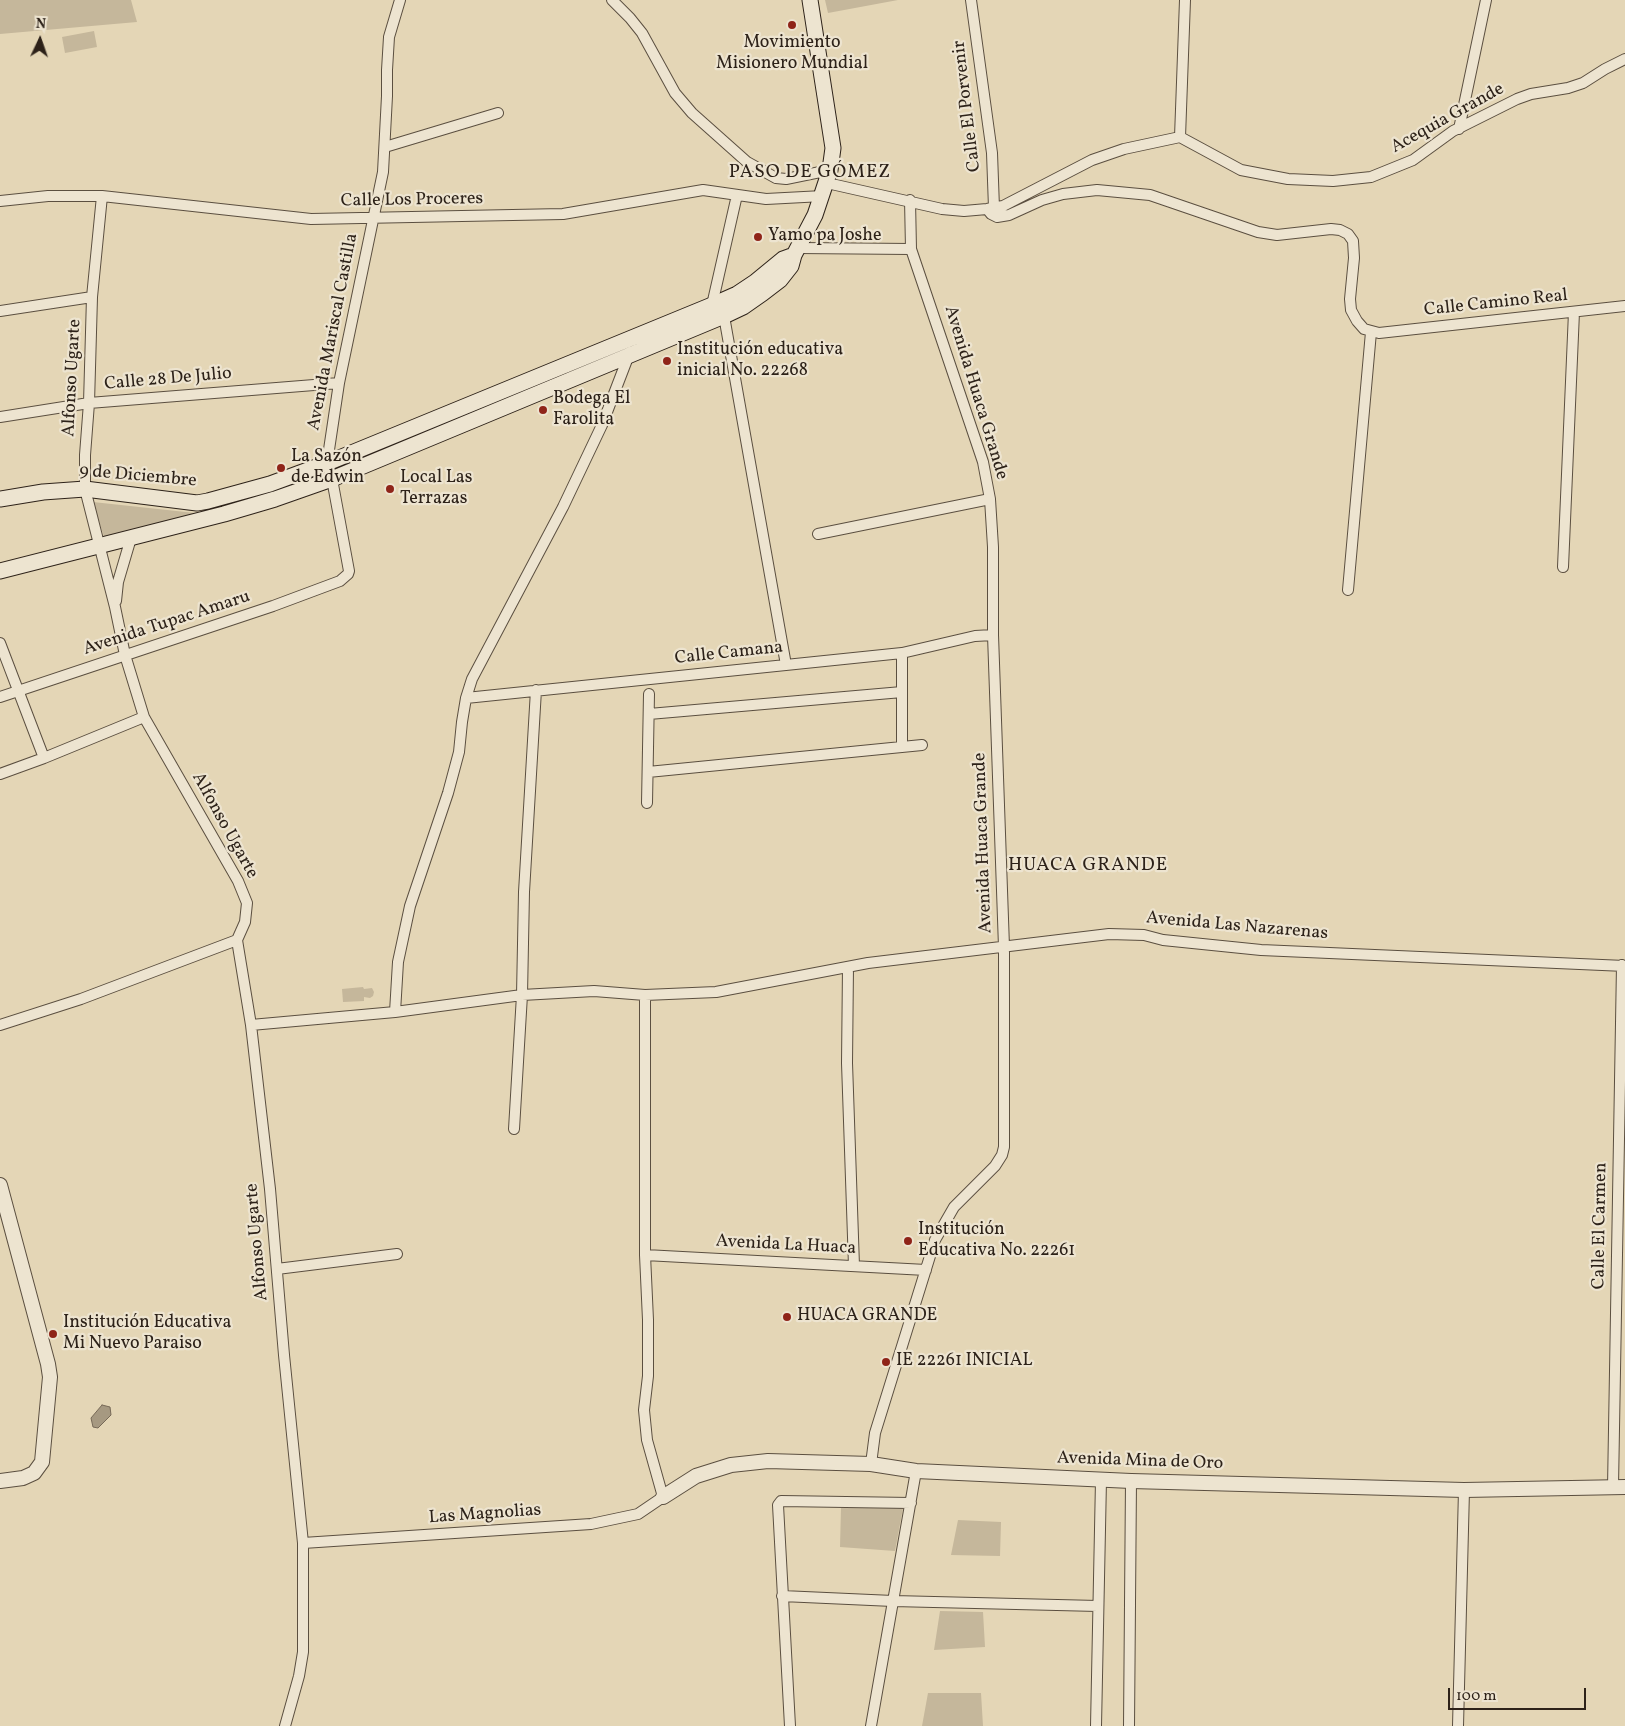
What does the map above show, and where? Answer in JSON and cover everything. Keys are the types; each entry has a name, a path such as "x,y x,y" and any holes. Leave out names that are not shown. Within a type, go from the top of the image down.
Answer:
{"main road":[{"path":"0,571 275,500 332,479 743,307 780,280 791,266 827,183 833,148 810,0"},
{"name":"9 de Diciembre","path":"0,499 43,492 85,489 203,502 270,484 327,463 737,294 783,259 796,252"}],"street":[{"name":"Avenida Mariscal Castilla","path":"327,463 339,383 383,172 386,147 389,37 400,0"},
{"path":"612,0 642,33 676,92 692,113 747,162 776,178 827,183 964,211 1003,206 1092,160 1124,149 1180,138 1185,0"},
{"name":"Calle El Porvenir","path":"971,0 992,153 990,208"},
{"path":"1459,129 1486,0"},
{"name":"Acequia Grande","path":"1180,138 1242,170 1288,179 1333,181 1371,177 1413,160 1459,129 1516,99 1583,83 1625,59"},
{"path":"386,147 498,113"},
{"name":"Calle Los Proceres","path":"0,201 48,196 102,196 310,219 563,214 703,190 714,190 766,199 827,183"},
{"path":"990,208 991,214 997,217 1009,215 1042,200 1063,194 1097,190 1150,195 1258,232 1277,235 1331,229 1340,230 1348,234 1353,241 1354,258 1350,299 1352,310 1357,321 1371,332 1348,590"},
{"path":"712,305 737,195"},
{"name":"Alfonso Ugarte","path":"102,196 92,298 85,489 116,606 125,654 144,717 238,881 247,903 245,922 238,940 251,1025 270,1189 303,1543 303,1652 299,1676 285,1726"},
{"name":"Avenida Huaca Grande","path":"871,1464 875,1433 935,1240 954,1207 996,1166 1004,1147 1004,947 990,499 983,462 911,249 910,200"},
{"path":"796,252 911,249"},
{"path":"0,311 92,298"},
{"name":"Calle Camino Real","path":"1371,332 1379,333 1625,306"},
{"path":"1563,567 1574,312"},
{"path":"724,316 760,510 786,665"},
{"path":"395,1012 398,962 410,906 448,794 459,752 466,698 472,679 563,507 602,425 629,355 631,339"},
{"name":"Calle 28 De Julio","path":"0,418 89,403 339,383"},
{"path":"327,463 332,479"},
{"name":"Avenida Tupac Amaru","path":"0,696 273,606 343,580 349,571 332,479"},
{"path":"818,534 990,499"},
{"path":"116,606 118,582 131,538"},
{"name":"Calle Camana","path":"466,698 902,653 975,636 993,635"},
{"path":"0,643 44,758"},
{"path":"902,653 902,748"},
{"path":"514,1129 522,995 524,892 536,690"},
{"path":"649,714 902,692"},
{"path":"647,803 649,694"},
{"path":"0,774 144,717"},
{"path":"648,772 922,745"},
{"name":"Avenida Las Nazarenas","path":"251,1025 395,1012 522,995 594,991 645,995 716,992 848,967 932,954 1127,933 1163,940 1261,950 1624,966"},
{"path":"0,1025 81,999 238,940"},
{"name":"Calle El Carmen","path":"1619,1487 1624,966"},
{"path":"848,967 847,1063 854,1266"},
{"path":"645,995 645,1255 648,1376 644,1410 648,1440 663,1497"},
{"path":"0,1185 48,1364 50,1378 42,1462 34,1473 23,1478 0,1481"},
{"path":"277,1269 397,1254"},
{"name":"Avenida La Huaca","path":"645,1255 926,1270"},
{"name":"Avenida Mina de Oro","path":"663,1497 696,1476 731,1465 768,1461 871,1464 916,1471 1131,1481 1464,1490 1619,1487"},
{"path":"871,1726 916,1471"},
{"path":"1096,1726 1101,1480"},
{"path":"1129,1726 1131,1481"},
{"path":"1458,1726 1464,1490"},
{"name":"Las Magnolias","path":"303,1543 591,1524 638,1514 663,1497"},
{"path":"790,1726 778,1505 781,1501 910,1503"},
{"path":"782,1596 1098,1606"}],"shaded area":[{"path":"0,0 131,0 137,22 0,34"},
{"path":"825,0 898,0 828,13"},
{"path":"94,31 97,47 65,53 62,37"},
{"path":"93,502 195,513 104,537"},
{"path":"363,987 364,989 372,988 373,996 370,998 364,997 364,1001 343,1002 342,989"},
{"path":"102,1405 110,1407 111,1415 98,1428 93,1427 91,1418"},
{"path":"841,1508 903,1508 895,1551 840,1547"},
{"path":"958,1520 1001,1522 1000,1556 951,1555"},
{"path":"940,1611 983,1612 985,1647 934,1650"},
{"path":"928,1693 981,1693 983,1726 922,1726"}],"place":[{"name":"Movimiento Misionero Mundial","path":"792,25"},
{"name":"Yamo pa Joshe","path":"758,237"},
{"name":"Institución educativa inicial No. 22268","path":"667,361"},
{"name":"Bodega El Farolita","path":"543,410"},
{"name":"La Sazón de Edwin","path":"281,468"},
{"name":"Local Las Terrazas","path":"390,489"},
{"name":"Institución Educativa No. 22261","path":"908,1241"},
{"name":"HUACA GRANDE","path":"787,1317"},
{"name":"Institución Educativa Mi Nuevo Paraiso","path":"53,1334"},
{"name":"IE 22261 INICIAL","path":"886,1362"}],"district":[{"name":"PASO DE GÓMEZ","path":"810,174"},
{"name":"HUACA GRANDE","path":"1088,867"}]}
